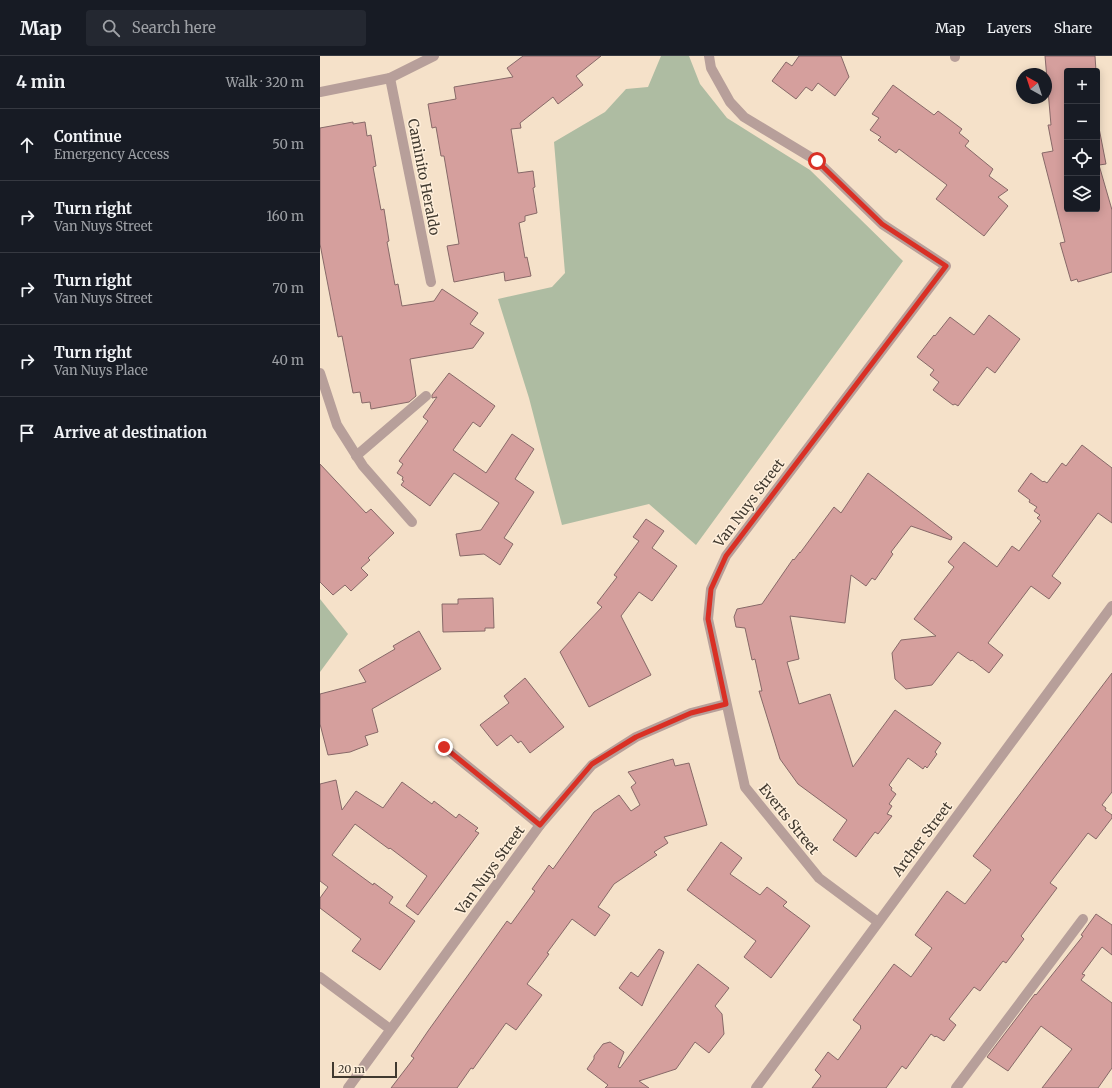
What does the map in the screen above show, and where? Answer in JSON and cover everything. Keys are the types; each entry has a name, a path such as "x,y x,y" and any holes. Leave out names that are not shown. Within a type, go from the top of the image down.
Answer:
{"street":[{"path":"320,92 390,78 434,56"},
{"name":"Van Nuys Street","path":"348,1088 540,825 592,764 636,737 691,713 726,704 708,619 711,589 726,556 946,266 882,224 817,161 744,117 730,102 711,68 709,56"},
{"name":"Caminito Heraldo","path":"390,78 431,282"},
{"path":"320,373 337,425 356,456 412,522"},
{"path":"356,456 426,396"},
{"name":"Archer Street","path":"756,1088 1112,606"},
{"name":"Everts Street","path":"726,704 745,787 819,878 878,922"},
{"path":"444,747 540,825"},
{"path":"956,1088 1083,919"},
{"path":"320,977 390,1029"}],"green space":[{"path":"661,56 689,56 700,84 727,118 810,170 903,261 696,545 649,504 562,525 529,398 498,299 552,287 565,273 554,142 605,112 626,89 648,87"},
{"path":"320,599 348,634 320,672"}],"building":[{"path":"523,56 601,56 576,76 583,85 558,104 553,97 520,123 521,128 511,129 518,173 533,171 535,187 533,188 537,213 525,216 525,221 519,223 525,258 527,257 531,276 505,281 504,272 454,282 447,246 459,244 444,156 441,156 436,127 432,128 428,104 456,99 454,87 513,77 507,68"},
{"path":"799,56 841,56 849,77 835,96 818,83 812,91 806,87 796,99 772,81 786,62 792,66"},
{"path":"1045,56 1095,56 1096,68 1064,68 1064,212 1100,212 1100,168 1112,210 1112,272 1078,282 1077,279 1071,281 1060,243 1065,242 1042,153 1053,151 1048,125 1051,125 1049,104 1052,104 1052,68 1046,68"},
{"path":"893,85 934,115 938,111 962,129 959,133 969,141 965,146 993,169 989,176 1008,190 998,197 1008,206 984,236 936,199 947,185 899,149 896,153 878,140 881,137 870,130 879,118 872,114"},
{"path":"353,122 353,124 365,122 367,136 371,135 376,166 373,167 381,210 384,209 389,241 387,242 395,285 398,284 402,306 434,301 442,289 478,313 470,324 484,333 473,348 410,359 416,396 409,402 371,409 370,402 362,403 360,392 353,393 342,336 338,337 320,244 320,128"},
{"path":"1100,133 1106,164 1100,165"},
{"path":"989,315 1020,339 995,373 987,367 958,406 955,404 953,405 933,390 939,382 930,375 934,370 917,357 950,317 974,335"},
{"path":"449,373 495,406 480,427 473,422 453,450 486,473 512,434 534,449 515,479 534,492 504,538 513,544 500,565 484,554 460,556 456,534 481,530 499,503 454,473 430,506 401,485 404,481 402,480 403,477 397,473 403,464 399,461 428,421 423,417 437,397 432,398 432,395"},
{"path":"1082,445 1112,468 1112,523 1098,513 1052,576 1061,583 1049,599 1031,586 988,643 1003,655 989,673 972,660 971,661 958,652 932,685 906,689 895,679 892,653 901,640 936,636 914,619 954,567 948,562 964,542 997,567 1012,546 1019,551 1041,521 1037,518 1040,515 1034,511 1037,507 1029,502 1030,500 1018,491 1031,473 1043,482 1044,481 1047,483 1062,463 1066,466"},
{"path":"320,464 366,513 371,509 394,533 368,558 370,560 361,568 368,575 351,591 345,585 333,595 320,582"},
{"path":"868,473 952,537 951,540 911,526 891,552 893,554 875,580 872,578 866,586 851,575 845,623 790,616 799,659 787,662 799,704 830,694 853,767 895,710 941,743 935,752 937,754 927,768 925,766 923,769 908,758 889,785 892,788 891,790 896,794 889,804 892,806 887,814 892,816 878,834 875,832 856,857 833,840 847,820 798,784 780,759 759,691 762,691 755,659 752,660 745,628 736,627 734,617 737,609 762,604 793,559 794,560 800,553 834,507 841,513"},
{"path":"646,519 664,531 652,548 677,566 652,601 639,592 621,616 651,675 589,707 560,652 602,607 597,603 617,577 614,575 639,541 633,537"},
{"path":"493,598 494,628 485,628 485,631 443,632 442,604 458,604 458,599"},
{"path":"419,631 441,669 372,709 378,732 365,736 368,745 350,752 328,755 320,724 320,694 366,682 359,670 395,649 393,646"},
{"path":"1112,673 1112,792 1102,805 1106,808 1105,810 1112,815 1112,818 1096,839 1088,833 1050,883 1057,888 1021,936 1024,939 1006,963 1003,961 980,991 974,987 949,1019 956,1025 944,1041 931,1034 906,1069 902,1066 886,1088 812,1088 821,1076 815,1070 828,1052 838,1060 861,1028 861,1026 853,1020 894,964 911,977 932,948 915,935 947,891 965,904 991,870 973,856"},
{"path":"525,678 564,727 530,753 521,741 518,743 511,735 497,746 480,725 509,703 504,696"},
{"path":"673,759 675,766 689,763 707,825 664,837 668,843 654,852 657,855 614,884 598,907 610,915 595,936 572,919 547,953 549,954 527,984 542,995 516,1030 506,1023 473,1069 471,1068 457,1088 391,1088 414,1058 411,1056 428,1031 507,921 511,924 535,891 532,889 549,865 553,869 594,812 619,795 631,811 640,805 631,787 636,783 628,772"},
{"path":"336,780 342,810 356,791 383,808 402,782 432,804 434,801 456,818 459,814 478,828 475,831 479,833 418,915 406,906 427,876 390,848 389,849 355,824 332,855 373,885 374,883 393,897 389,903 415,921 380,970 352,951 361,939 320,908 320,898 328,887 320,881 320,784"},
{"path":"721,842 742,858 730,874 760,895 767,887 787,902 783,906 810,926 771,978 744,957 756,941 687,890"},
{"path":"1096,914 1112,925 1112,955 1102,947 1082,974 1085,975 1081,980 1112,1003 1112,1068 1098,1088 1042,1088 1072,1049 1041,1026 1008,1071 987,1057 1035,994 1036,995 1083,936 1081,935"},
{"path":"659,949 664,952 642,1006 619,988 631,972 638,977"},
{"path":"698,964 729,988 715,1006 722,1014 724,1034 709,1053 695,1042 676,1069 639,1081 649,1088 605,1088 608,1085 587,1069 603,1044 610,1042 624,1052 618,1067 620,1068"}],"route":[{"path":"444,747 540,825 592,764 636,737 691,713 726,704 708,619 711,589 726,556 946,266 882,224 817,161"}]}
